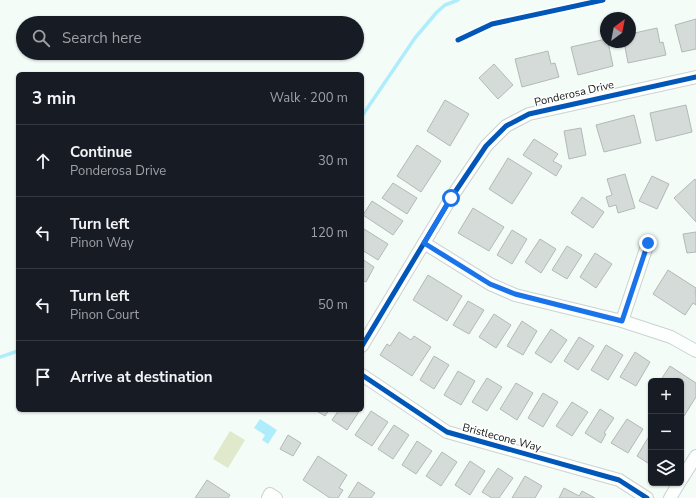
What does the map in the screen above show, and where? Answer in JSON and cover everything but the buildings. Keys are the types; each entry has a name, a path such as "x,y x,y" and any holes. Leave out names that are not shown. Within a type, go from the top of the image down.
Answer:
{"street":[{"name":"Ponderosa Drive","path":"364,343 451,198 486,146 506,126 529,114 696,77"},
{"path":"424,243 490,284 515,294 622,321 671,337 696,351"},
{"path":"622,321 648,243"},
{"name":"Bristlecone Way","path":"364,376 447,432 619,480 646,498"},
{"path":"684,475 696,456"},
{"path":"670,498 677,486"}],"green space":[{"path":"230,431 245,440 228,468 213,459"}],"water":[{"path":"260,419 277,430 268,444 262,440 265,435 254,428"}],"waterway":[{"path":"364,113 415,38 437,12 445,5 458,0"},
{"path":"0,357 16,352"}],"cycle path":[{"path":"458,40 492,24 603,0"},
{"path":"364,343 451,198 486,146 506,126 529,114 696,77"},
{"path":"364,376 447,432 619,480 647,498"}],"route":[{"path":"451,198 424,243 490,284 515,294 622,321 648,243"}]}
